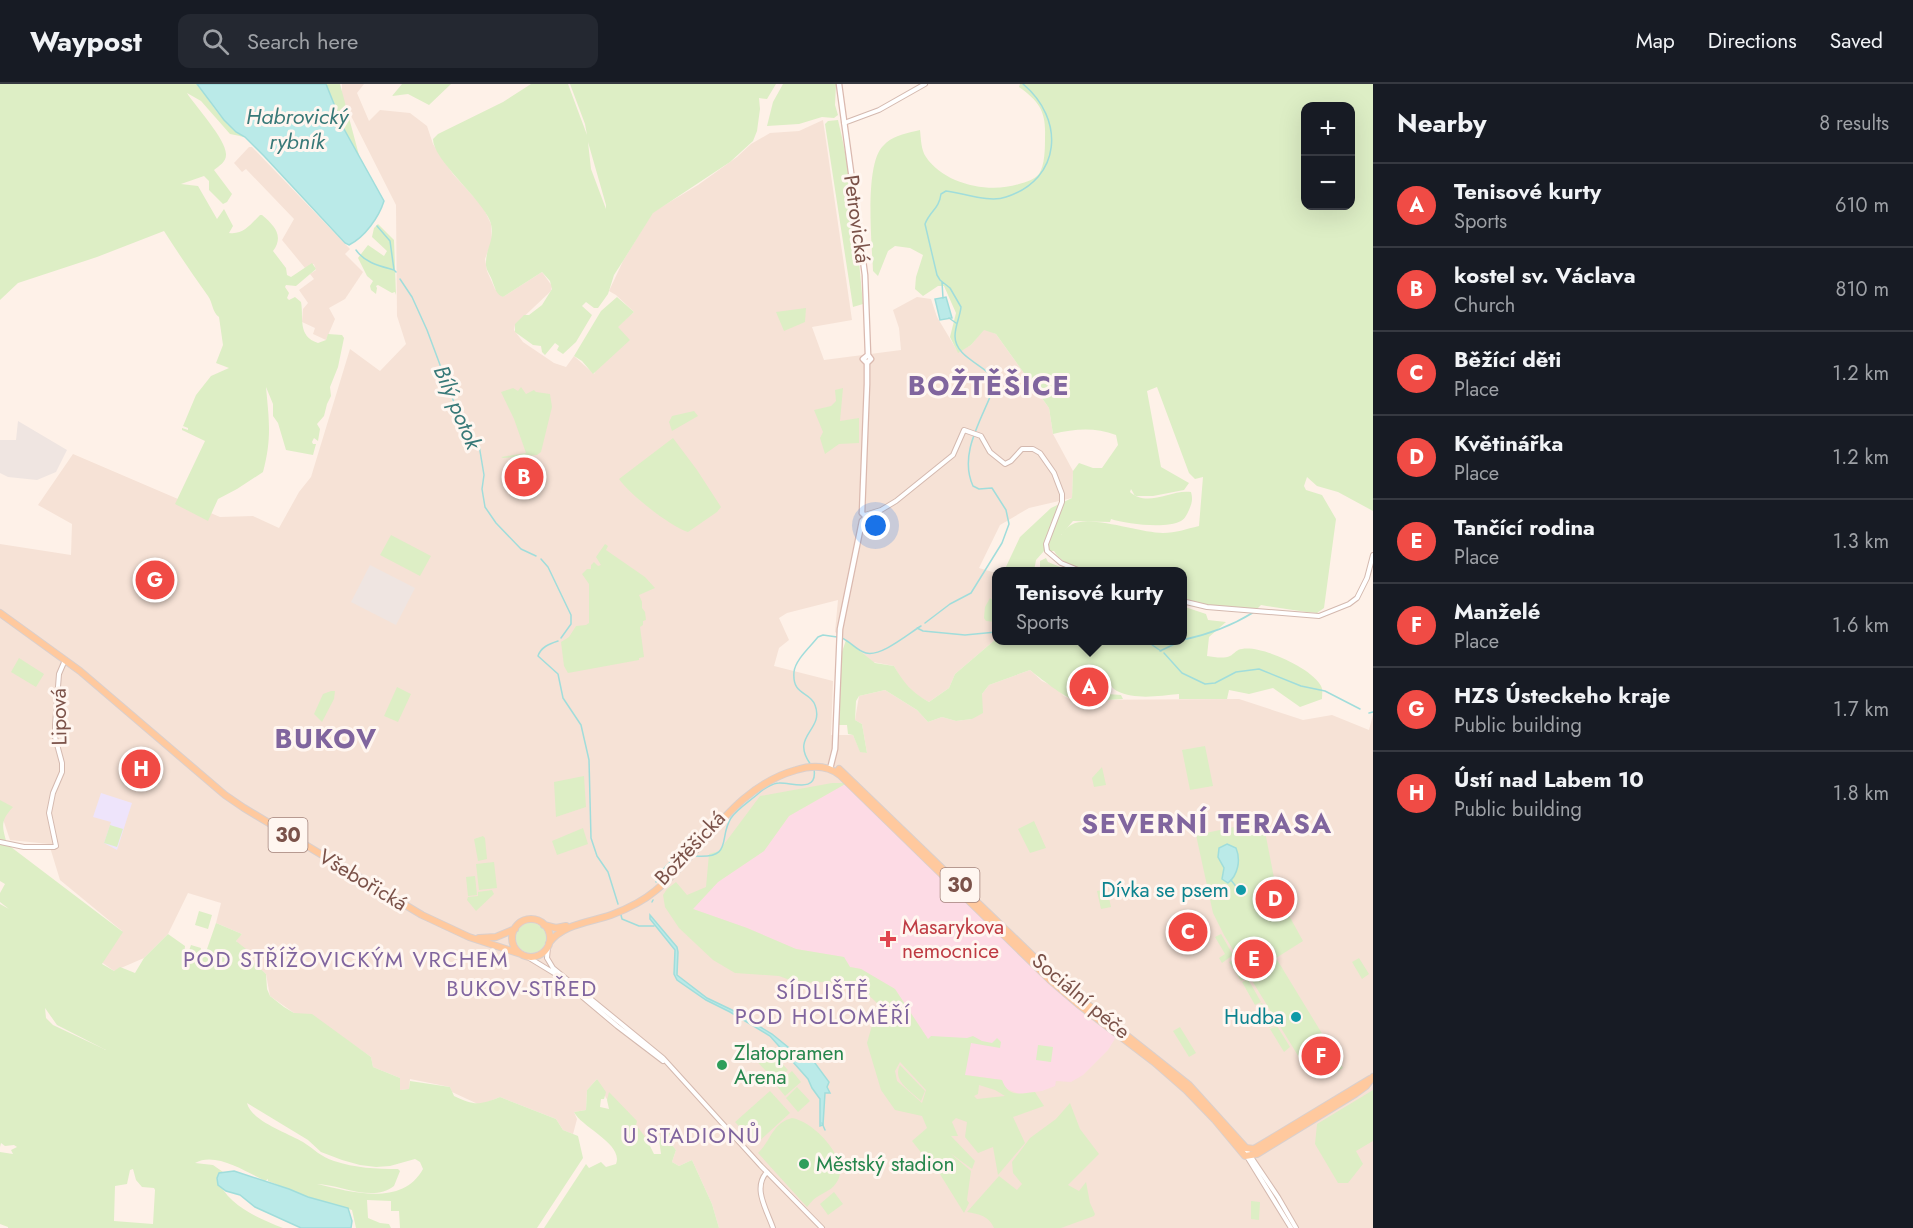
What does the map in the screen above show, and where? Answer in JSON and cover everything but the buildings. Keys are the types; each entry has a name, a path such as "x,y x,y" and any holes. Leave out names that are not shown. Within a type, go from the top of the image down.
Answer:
{"main road":[{"name":"Petrovická","path":"839,84 865,275 868,355 863,359 867,363 864,514"},
{"path":"831,767 835,750 840,629 862,521 858,516 864,514"},
{"name":"30","path":"0,613 65,660"},
{"name":"Všebořická","path":"65,660 225,795 244,808 415,910 469,937 523,955"},
{"name":"Božtěšická","path":"549,945 560,932 612,914 644,899 672,876 746,796 774,778 810,765"},
{"name":"Božtěšická","path":"544,925 553,928 562,927 606,913 638,898 669,873 744,793 773,774 810,765 831,767"},
{"name":"Sociální péče","path":"831,767 850,778 1062,984 1189,1085 1251,1154"},
{"name":"Sociální péče","path":"831,767 1058,987 1154,1062 1251,1154"},
{"name":"30","path":"469,937 490,938 529,920 544,925"},
{"path":"515,928 513,944 523,955 539,955 549,945 549,933 544,925"},
{"path":"1373,1077 1355,1094 1251,1154 1373,1077"}],"street":[{"path":"844,123 879,110 925,84"},
{"path":"864,514 881,510 953,455 964,430 981,436 990,452 1005,464 1022,449 1033,449 1040,453 1054,473 1062,498 1046,544 1047,551 1061,563 1071,567"},
{"path":"1187,602 1207,607 1319,616 1354,602 1361,593 1373,555"},
{"name":"Lipová","path":"0,843 24,847 54,847 57,843 50,813 53,793 62,772 55,725 59,674 65,660"},
{"path":"549,945 549,962 556,970 667,1063 822,1228"},
{"path":"523,955 554,973 617,1026 667,1063"},
{"path":"1251,1154 1296,1228"},
{"path":"1251,1154 1264,1183 1291,1228"},
{"path":"767,1172 760,1181 760,1188 773,1228"}],"shaded area":[{"path":"342,84 364,84 357,93 369,121 380,110 410,113 427,126 433,144 440,155 453,174 483,207 491,224 492,240 485,259 487,271 495,289 503,297 542,272 552,286 551,291 515,325 514,330 523,342 554,363 566,367 574,356 594,374 617,327 634,312 609,291 623,261 653,212 698,185 751,144 770,133 799,131 823,120 852,320 812,327 824,360 901,350 899,328 893,310 917,297 931,299 937,317 958,352 971,345 984,329 996,334 1049,408 1053,434 1073,471 1072,498 1029,508 1000,525 979,568 992,572 992,600 990,598 992,642 955,674 949,688 929,702 916,695 902,681 894,666 873,662 835,632 838,600 787,613 779,618 789,640 779,648 774,666 833,681 831,735 853,735 860,751 867,753 862,724 855,720 859,696 885,690 917,710 928,722 942,717 956,721 972,719 982,694 989,685 1030,670 1042,681 1057,688 1064,696 1072,700 1239,699 1303,720 1332,715 1369,730 1373,715 1373,1228 719,1228 712,1204 692,1160 679,1166 672,1162 676,1150 672,1145 646,1138 606,1098 597,1079 587,1090 586,1110 574,1112 577,1119 573,1134 563,1130 556,1119 500,1097 480,1105 452,1092 450,1087 410,1079 409,1089 400,1090 400,1078 373,1067 371,1057 341,1036 294,1013 270,996 266,974 242,953 236,940 242,934 216,923 221,903 188,893 168,934 144,958 114,971 100,961 122,931 60,880 49,844 10,840 4,822 0,800 0,544 71,555 72,524 38,505 73,454 220,517 253,516 279,528 299,492 311,477 350,349 380,371 406,344 397,316 396,205 342,98"},
{"path":"249,147 252,147 350,249 345,254 363,272 345,299 329,308 335,319 326,340 313,334 315,328 302,322 303,309 308,303 299,290 314,279 310,274 316,270 314,264 305,268 282,240 294,219 246,169 242,172 234,163"},
{"path":"18,421 67,450 56,472 37,480 8,477 0,473 0,440 16,440"},
{"path":"370,565 415,588 396,625 351,602"},
{"name":"Masarykova nemocnice","path":"847,783 1037,970 1087,1017 1116,1037 1108,1050 1083,1075 1071,1082 1056,1081 1055,1086 1042,1091 1019,1094 1005,1088 1002,1080 965,1075 928,1039 895,989 861,969 850,967 844,957 796,949 747,928 693,909 718,882 764,851 789,816"},
{"path":"101,793 132,803 117,850 104,843 111,822 93,817"}],"green space":[{"path":"0,84 197,84 224,121 245,137 230,134 201,101 187,93 216,132 225,149 225,160 214,170 232,194 223,204 209,190 209,181 204,176 181,184 198,186 217,219 224,209 233,226 229,233 242,231 260,215 267,219 278,236 273,251 286,268 287,275 291,277 312,263 316,269 296,286 286,285 285,287 289,293 287,298 289,300 295,297 301,302 303,326 307,336 318,343 326,340 328,334 342,335 344,338 338,367 330,387 331,396 324,416 317,424 320,429 318,441 314,438 312,442 316,444 313,455 286,450 278,423 273,416 273,404 266,387 269,439 263,472 218,499 208,521 175,504 205,441 182,428 188,430 183,426 196,395 211,376 229,368 216,363 223,345 219,317 208,296 164,231 97,257 18,283 0,300"},
{"path":"326,84 340,84 360,159 344,129"},
{"path":"402,84 451,84 429,105 408,94 392,96"},
{"path":"531,84 568,84 587,135 570,84 776,84 767,99 759,98 757,131 753,141 730,162 653,213 614,275 608,294 598,308 586,302 582,306 592,315 576,342 563,354 557,350 559,346 555,343 545,355 541,346 533,345 515,332 515,324 524,315 529,315 542,305 552,289 550,281 542,272 503,297 498,293 486,265 492,233 490,221 435,148 433,139 438,134 503,102","holes":["588,142 606,209 591,169"]},
{"path":"783,84 836,84 835,105 838,115 834,118 822,117 799,124 767,126 773,102"},
{"path":"1020,84 1373,84 1373,511 1338,492 1317,486 1307,477 1304,486 1306,490 1322,495 1336,519 1324,608 1317,613 1261,605 1257,609 1206,606 1187,600 1187,567 1077,567 1063,561 1054,551 1044,551 1036,560 1035,567 1006,567 1020,537 1051,508 1072,498 1073,471 1079,463 1093,468 1102,468 1118,445 1116,435 1084,430 1053,434 1049,408 996,334 984,330 971,345 958,353 950,337 956,313 944,286 938,286 923,296 915,289 923,255 910,248 895,246 888,251 878,276 873,271 871,187 877,156 883,146 898,136 920,130 922,148 926,157 944,174 955,180 994,188 1030,181 1039,174 1044,156 1045,128 1043,114 1037,103 1019,87","holes":["1157,387 1189,473 1195,479 1203,477 1199,526 1163,533 1102,523 1079,522 1070,526 1061,535 1073,521 1110,522 1111,519 1146,525 1166,525 1181,521 1189,510 1192,501 1191,492 1152,498 1136,496 1153,496 1184,490 1189,483 1161,467 1147,391"]},
{"path":"838,120 851,189 863,304 853,307 825,124 828,121"},
{"path":"378,224 394,240 396,295 395,292 392,293 378,285 376,294 371,290 370,286 373,281 367,276 358,258 368,245 384,256 387,251 372,237 374,228"},
{"path":"617,297 634,312 618,327 630,340 593,374 582,361 574,356 601,311"},
{"path":"806,308 805,322 784,331 776,312"},
{"path":"521,387 526,394 534,390 550,394 552,407 541,452 537,455 503,458 501,457 526,453 501,392 513,388 518,391"},
{"path":"843,388 840,421 859,418 859,443 839,444 825,454 820,438 823,432 814,410 831,406 836,401 835,390"},
{"path":"694,411 698,416 672,431 669,422 672,416"},
{"path":"673,438 721,507 688,532 671,524 651,509 619,479"},
{"path":"534,457 535,467 529,470 536,477 530,483 516,485 512,478 515,472 512,459"},
{"path":"391,535 431,556 420,576 380,555"},
{"path":"605,544 608,546 606,550 645,577 655,588 639,595 646,620 640,627 644,657 639,660 568,673 564,666 561,642 569,637 576,626 589,623 589,584 582,574 587,569 591,569 594,562 598,566 601,565 596,557"},
{"path":"1046,558 1048,562 1060,567 1040,567 1040,561"},
{"path":"990,598 992,600 992,622 986,621 984,618 985,607"},
{"path":"1187,608 1206,614 1208,620 1226,622 1209,637 1207,656 1219,658 1230,656 1240,649 1273,654 1297,665 1316,679 1322,688 1322,699 1300,707 1273,688 1249,694 1229,690 1227,699 1179,699 1179,694 1139,696 1117,691 1101,675 1101,682 1108,683 1108,691 1080,692 1121,695 1123,699 1074,700 1059,692 1030,670 989,685 982,694 983,713 972,719 956,721 942,717 928,722 917,710 885,690 859,696 856,701 855,720 862,724 867,753 860,752 853,735 848,734 847,725 838,725 841,655 846,640 875,663 894,666 908,687 929,702 949,688 955,674 992,642 992,645 1187,645"},
{"path":"19,658 44,674 36,687 11,672"},
{"path":"397,687 411,694 398,722 384,716"},
{"path":"335,691 334,699 322,722 314,714 323,694"},
{"path":"1205,746 1213,786 1190,790 1182,750"},
{"path":"1102,767 1106,785 1094,787 1092,778"},
{"path":"584,776 586,807 556,817 554,782"},
{"path":"832,783 847,783 789,816 764,851 718,882 693,909 747,928 796,949 844,957 850,967 861,969 895,989 928,1039 931,1036 967,1038 973,1036 992,1043 997,1038 1001,1042 1000,1048 971,1043 965,1075 1002,1080 1007,1089 1015,1093 1035,1092 1044,1106 1013,1117 1025,1143 998,1175 993,1147 978,1153 965,1137 967,1122 956,1118 952,1122 958,1136 951,1136 975,1161 972,1169 950,1153 971,1171 967,1200 969,1203 964,1213 938,1171 940,1167 923,1155 912,1141 927,1128 922,1116 895,1110 881,1090 867,1043 878,1004 858,985 827,982 798,983 779,976 735,973 713,960 679,928 665,907 663,895 676,882 687,895 706,887 709,854 719,851 760,796","holes":["900,1062 926,1090 922,1103 897,1081 895,1071","979,1085 995,1090 1005,1096 977,1099 974,1096 978,1094"]},
{"path":"0,800 13,807 3,824 7,844 123,932 102,964 114,971 120,967 135,973 144,958 168,934 185,946 184,956 197,961 198,959 187,956 191,945 201,948 199,959 207,949 216,923 242,934 236,941 246,949 243,953 266,974 270,996 294,1013 312,1014 371,1057 373,1067 400,1078 400,1090 409,1089 410,1081 450,1087 454,1096 472,1103 482,1103 500,1097 556,1119 563,1130 578,1136 583,1158 537,1228 400,1228 399,1211 391,1211 391,1201 367,1200 368,1218 389,1224 391,1228 356,1228 352,1210 308,1197 268,1181 268,1179 265,1181 231,1164 212,1159 195,1163 213,1165 223,1172 219,1173 217,1178 235,1203 253,1215 283,1228 8,1228 0,1224 0,1152 13,1154 11,1150 17,1147 5,1146 1,1143 0,1147 0,904 9,909 0,902 0,893 5,884 0,881","holes":["45,1008 57,1025 106,1050 53,1025 46,1018","247,1103 308,1140 321,1152 342,1160 376,1167 390,1166 415,1159 420,1162 423,1169 414,1181 389,1193 375,1194 360,1193 317,1184 376,1193 394,1186 400,1171 398,1169 358,1167 329,1159 263,1121","133,1169 136,1180 142,1187 155,1190 153,1224 114,1221 115,1186 127,1184 130,1170"]},
{"path":"1034,821 1046,848 1030,853 1018,829"},
{"path":"1263,821 1280,909 1286,910 1303,941 1276,958 1343,1068 1330,1076 1318,1060 1305,1067 1224,935 1213,913 1196,835"},
{"path":"110,825 123,829 117,847 104,843"},
{"path":"583,828 588,844 557,855 552,841"},
{"path":"483,836 487,859 478,861 474,839"},
{"path":"494,862 497,888 479,890 476,864"},
{"path":"475,876 477,895 468,896 466,877"},
{"path":"1107,889 1111,907 1101,909 1097,891"},
{"path":"492,890 494,894 476,911 467,900 468,897 478,896 478,892"},
{"path":"199,911 212,915 208,929 195,925"},
{"path":"531,923 542,927 546,938 542,949 531,953 520,949 516,938 520,927"},
{"path":"1221,934 1233,955 1222,963 1219,958 1225,954 1215,937"},
{"path":"1359,958 1369,974 1362,979 1352,962"},
{"path":"1236,959 1246,978 1241,981 1229,962"},
{"path":"1248,979 1261,1002 1255,1005 1242,982"},
{"path":"1262,1003 1276,1025 1269,1028 1256,1006"},
{"path":"1277,1026 1290,1047 1284,1052 1270,1029"},
{"path":"1180,1027 1196,1053 1189,1057 1173,1031"},
{"path":"764,1044 788,1070 776,1082 752,1056"},
{"path":"1038,1045 1053,1047 1051,1062 1036,1060"},
{"path":"900,1065 925,1091 921,1101 900,1081 898,1071"},
{"path":"792,1071 801,1082 785,1096 776,1085"},
{"path":"597,1079 606,1092 604,1099 601,1099 600,1107 609,1109 607,1100 609,1092 637,1121 636,1125 654,1154 661,1154 659,1139 665,1132 671,1133 677,1129 682,1134 672,1145 676,1150 672,1162 679,1166 692,1160 712,1204 719,1228 544,1228 586,1164 589,1168 601,1162 606,1167 616,1164 617,1157 614,1150 574,1112 586,1110 587,1090"},
{"path":"797,1087 810,1101 798,1112 786,1098"},
{"path":"1373,1090 1373,1141 1356,1151 1363,1164 1348,1183 1338,1183 1315,1144 1317,1124"},
{"path":"770,1091 790,1113 756,1144 735,1122"},
{"path":"1070,1103 1080,1129 1099,1154 1068,1185 1079,1191 1086,1182 1094,1216 1061,1228 994,1228 986,1218 967,1212 999,1176 1017,1190 1022,1184 1013,1173 1012,1162 1030,1138 1056,1119"},
{"name":"Městský stadion","path":"792,1118 819,1133 834,1152 840,1171 834,1186 807,1207 758,1153 776,1128 785,1120"},
{"path":"834,1192 843,1204 828,1215 820,1204"},
{"path":"1251,1201 1260,1202 1259,1220 1251,1219"}],"water":[{"name":"Habrovický rybník","path":"197,84 326,84 344,129 384,201 379,214 366,232 349,245 345,243 264,156 224,120"},
{"path":"946,297 952,318 940,320 935,299"},
{"path":"1227,844 1236,848 1238,857 1238,867 1228,883 1222,879 1224,868 1218,857 1219,848"},
{"path":"650,915 677,947 677,975 707,998 772,1034 793,1051 812,1059 829,1082 827,1087 830,1093 825,1093 823,1125 820,1126 820,1099 808,1079 770,1036 706,1000 677,980 674,974 675,950 650,919"},
{"path":"234,1171 308,1197 348,1208 352,1221 351,1228 301,1228 255,1207 240,1195 226,1191 218,1185 219,1173"}],"waterway":[{"path":"925,623 950,604 971,593 1002,543 1009,524 1006,510 992,488 979,489 973,486 969,473 968,459 971,446 996,381 965,356 956,344 955,332 961,307 950,288 937,275 925,224 941,194 946,191 999,199 1025,188 1038,177 1047,163 1051,147 1051,130 1046,114 1037,98 1023,84"},
{"name":"Bílý potok","path":"377,226 390,241 396,272"},
{"path":"356,250 368,261 394,270"},
{"name":"Bílý potok","path":"400,279 412,297 427,330 458,413 479,445 484,475 482,489 485,507 496,523 521,549 536,556"},
{"path":"942,282 943,298"},
{"path":"949,318 956,323"},
{"name":"Bílý potok","path":"541,559 548,567 571,615 571,624 561,638"},
{"path":"1187,639 1220,629 1254,612"},
{"path":"842,638 863,652 879,652 921,626"},
{"path":"917,628 923,631 965,635 992,632"},
{"path":"811,765 805,755 804,747 817,714 813,701 796,685 795,667 818,637 823,635 837,637"},
{"name":"Bílý potok","path":"558,641 543,648 538,656 558,674 563,698 581,725 589,760 591,838 597,856 608,872 618,904"},
{"path":"1152,645 1161,651"},
{"path":"1160,651 1173,645"},
{"path":"1164,653 1182,673 1205,684 1215,683 1236,672 1259,669 1301,686 1325,691 1360,709"},
{"path":"1369,713 1373,712"},
{"path":"695,856 707,856 720,851 731,818 763,790 777,783 808,784 812,782 814,769"},
{"path":"656,882 667,866 683,855"},
{"path":"1231,880 1241,893"},
{"name":"Bílý potok","path":"621,915 622,919 639,926 654,926"},
{"path":"822,1123 825,1130"}],"place":[{"name":"kostel sv. Václava","path":"524,477"},
{"name":"HZS Ústeckeho kraje","path":"155,580"},
{"name":"Tenisové kurty","path":"1089,687"},
{"name":"Ústí nad Labem 10","path":"141,769"},
{"name":"Dívka se psem","path":"1241,890"},
{"name":"Květinářka","path":"1275,899"},
{"name":"Běžící děti","path":"1188,932"},
{"name":"Masarykova nemocnice","path":"888,939"},
{"name":"Tančící rodina","path":"1254,959"},
{"name":"Hudba","path":"1296,1017"},
{"name":"Manželé","path":"1321,1056"},
{"name":"Zlatopramen Arena","path":"722,1065"},
{"name":"Městský stadion","path":"804,1164"}],"district":[{"name":"BOŽTĚŠICE","path":"989,386"},
{"name":"BUKOV","path":"326,739"},
{"name":"SEVERNÍ TERASA","path":"1207,824"},
{"name":"POD STŘÍŽOVICKÝM VRCHEM","path":"346,959"},
{"name":"BUKOV-STŘED","path":"522,988"},
{"name":"SÍDLIŠTĚ POD HOLOMĚŘÍ","path":"823,1004"},
{"name":"U STADIONŮ","path":"692,1135"}]}
